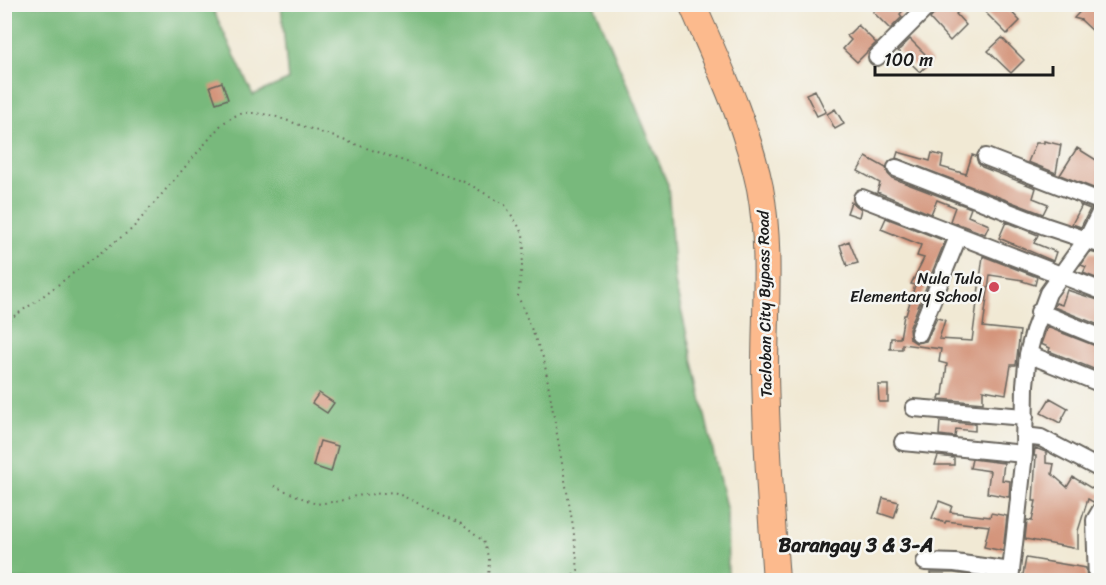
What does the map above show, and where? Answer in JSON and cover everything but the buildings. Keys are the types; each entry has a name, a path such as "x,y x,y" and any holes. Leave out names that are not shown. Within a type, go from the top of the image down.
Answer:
{"highway":[{"name":"Tacloban City Bypass Road","path":"692,4 742,126 754,163 765,224 765,372 776,580"}],"street":[{"path":"877,57 930,4"},
{"path":"986,157 1101,202"},
{"path":"896,168 1045,226 1094,242"},
{"path":"862,198 1101,291"},
{"path":"925,562 955,562 1010,576 1024,454 1028,354 1039,312 1048,293 1061,275 1094,242 1101,209"},
{"path":"919,333 958,237"},
{"path":"1039,312 1101,338"},
{"path":"1028,354 1101,384"},
{"path":"914,408 1025,417"},
{"path":"1024,436 1041,438 1101,470"},
{"path":"903,442 1024,454"},
{"path":"1099,574 1095,520 1101,508"}],"path":[{"path":"4,323 132,228 221,125 234,114 252,112 274,116 466,183 505,205 523,233 524,250 518,296 544,360 573,526 578,570 568,579 562,580"},
{"path":"274,486 316,504 341,501 355,496 394,492 460,523 483,541 489,559 488,580"}],"green space":[{"path":"4,5 211,5 253,95 288,80 281,5 594,5 668,185 675,283 727,512 728,580 5,580"}],"place":[{"name":"Nula Tula Elementary School","path":"994,287"}],"district":[{"name":"Barangay 3 & 3-A","path":"856,545"}]}
